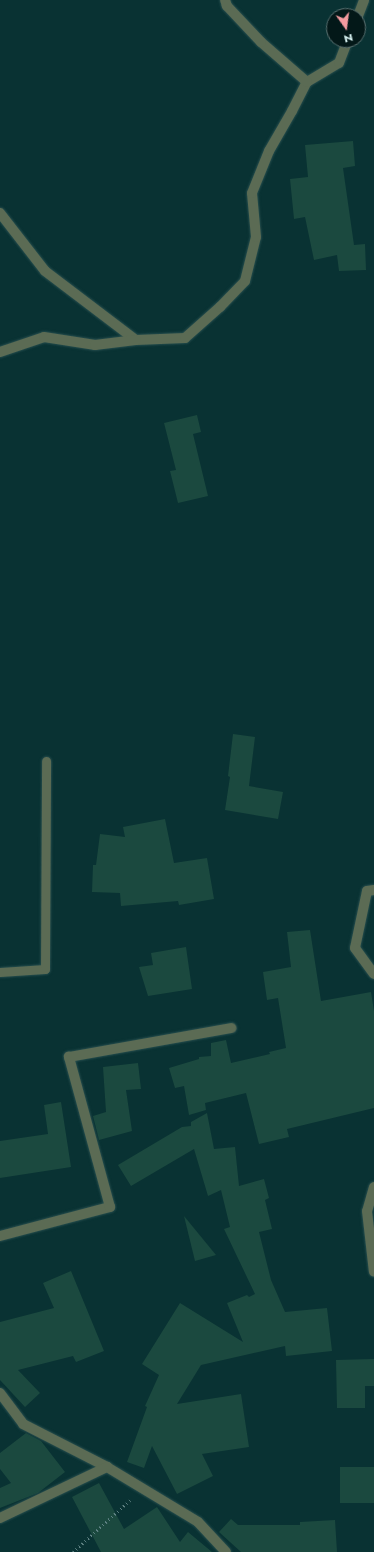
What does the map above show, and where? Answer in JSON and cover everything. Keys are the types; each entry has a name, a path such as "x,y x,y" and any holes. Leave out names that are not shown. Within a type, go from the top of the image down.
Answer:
{"street":[{"path":"225,0 227,6 261,42 306,82"},
{"path":"0,352 44,337 94,345 136,340 185,338 245,281 256,237 252,193 269,151 292,111 306,82 339,63 345,48"},
{"path":"0,213 45,271 136,340"},
{"path":"374,890 368,891 355,948 374,974"},
{"path":"0,1236 110,1207 69,1057 231,1028"},
{"path":"374,1187 367,1211 374,1272"},
{"path":"0,1393 23,1424 107,1467 198,1522 226,1552"},
{"path":"0,1518 107,1467"}],"lane":[{"path":"0,972 45,969 46,761"}],"path":[{"path":"73,1552 143,1489"}],"building":[{"path":"353,141 355,166 343,168 354,245 365,244 366,270 339,271 337,255 314,260 305,217 294,219 290,179 308,177 305,145"},
{"path":"197,415 201,432 193,434 208,496 178,503 170,471 176,470 164,423"},
{"path":"233,734 255,737 249,786 283,792 278,819 225,810 230,777 228,776"},
{"path":"165,819 174,863 207,858 214,899 179,905 178,901 121,906 120,893 92,892 93,865 96,865 100,834 125,837 123,827"},
{"path":"310,930 321,1001 371,992 374,1011 374,1108 287,1129 289,1137 259,1144 246,1093 205,1103 206,1110 189,1115 184,1086 175,1088 169,1068 199,1059 199,1057 211,1056 211,1043 226,1040 231,1063 270,1054 269,1052 286,1048 278,998 267,1000 263,972 291,967 287,932"},
{"path":"186,947 192,989 148,996 139,967 153,965 151,953"},
{"path":"138,1063 141,1089 126,1090 132,1131 99,1140 93,1116 106,1112 103,1067"},
{"path":"61,1102 71,1167 0,1178 0,1141 48,1134 44,1105"},
{"path":"207,1113 214,1149 235,1147 239,1186 264,1179 269,1198 265,1200 272,1229 259,1232 271,1280 285,1312 327,1308 332,1351 286,1356 285,1346 201,1365 177,1404 241,1394 249,1447 202,1454 213,1476 177,1494 152,1446 144,1468 127,1462 147,1407 145,1406 159,1375 142,1364 180,1303 243,1342 227,1303 247,1295 249,1297 255,1294 224,1229 230,1227 221,1190 208,1196 194,1149 131,1186 118,1165 182,1127 191,1126 191,1122"},
{"path":"184,1216 216,1255 195,1261"},
{"path":"71,1271 104,1351 76,1362 73,1356 18,1370 40,1393 25,1407 0,1380 0,1322 54,1308 43,1283"},
{"path":"374,1359 374,1386 365,1386 365,1408 337,1408 336,1360"},
{"path":"26,1433 41,1441 65,1472 38,1493 0,1508 0,1488 11,1483 0,1469 0,1453"},
{"path":"340,1467 374,1467 374,1503 340,1503"},
{"path":"99,1483 124,1529 157,1507 180,1542 188,1532 212,1552 101,1552 72,1497"},
{"path":"231,1519 238,1525 300,1525 300,1522 335,1520 337,1552 241,1552 219,1532"}]}
